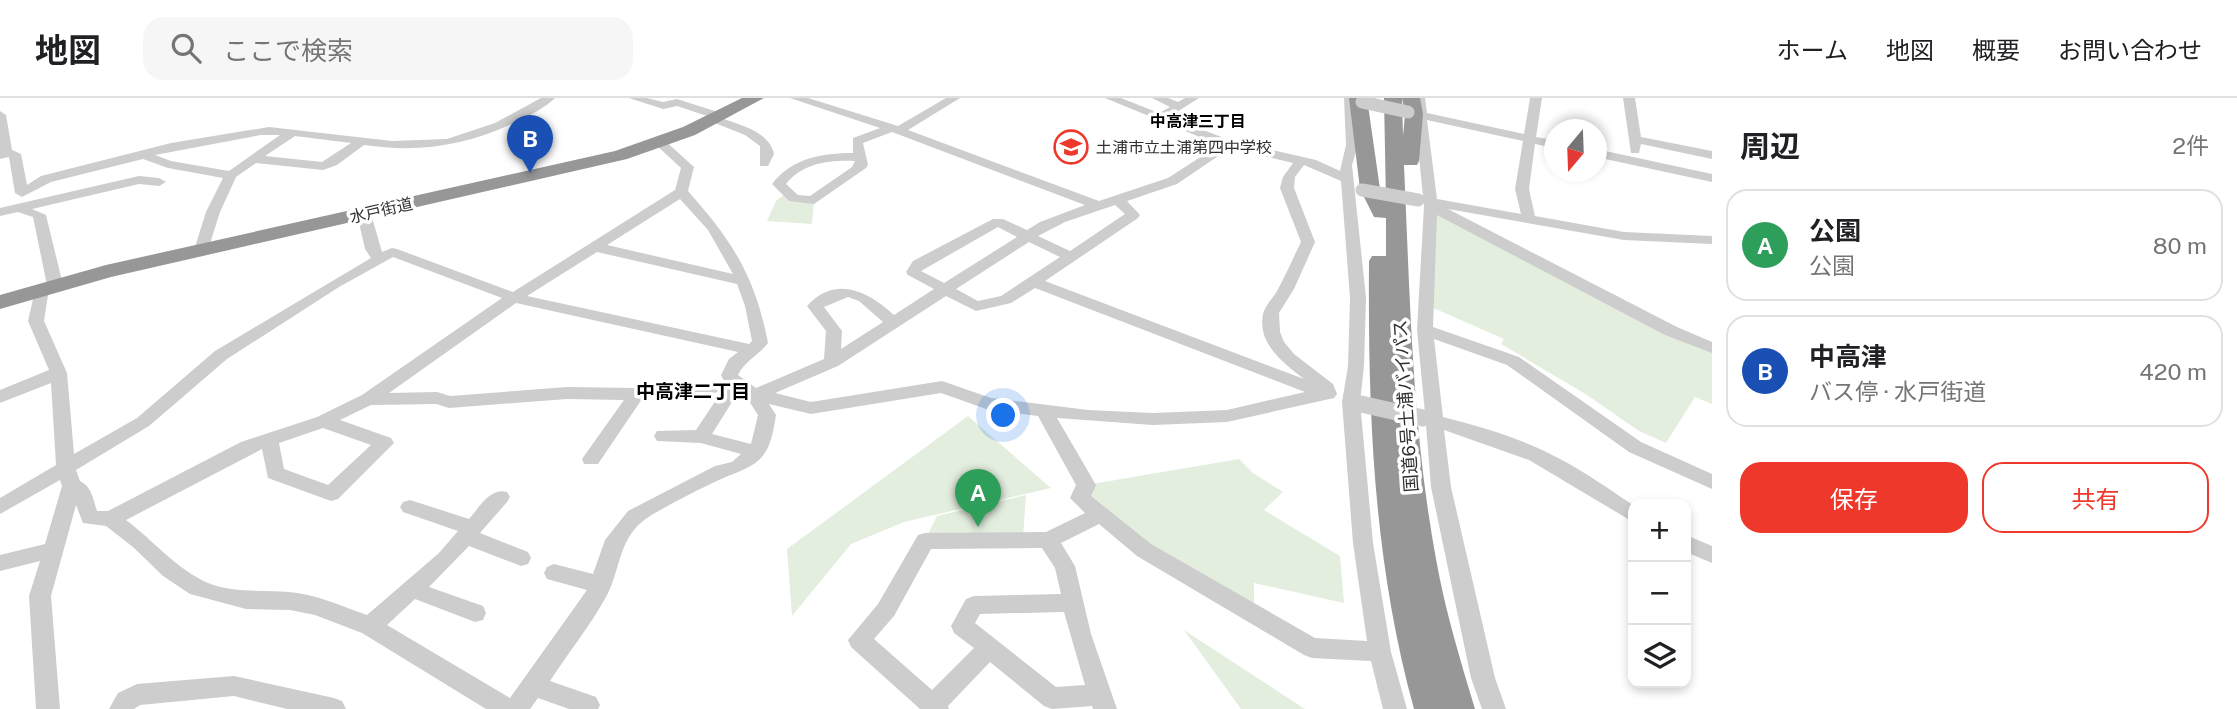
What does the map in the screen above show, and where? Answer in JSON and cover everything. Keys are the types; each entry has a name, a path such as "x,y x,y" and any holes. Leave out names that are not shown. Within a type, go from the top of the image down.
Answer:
{"highway":[{"name":"水戸街道","path":"0,302 48,287 201,250 582,164 659,142 717,118 755,98"},
{"name":"国道6号土浦バイパス","path":"1393,98 1389,222 1380,331 1388,484 1403,595 1432,709"},
{"path":"1357,99 1370,189 1389,222 1406,194 1415,108"},
{"name":"国道6号土浦バイパス","path":"1389,222 1407,463 1429,602 1457,709"}],"street":[{"path":"0,212 21,200 46,179 167,147 265,131 411,146 460,140 499,127 549,98"},
{"path":"635,98 663,106 677,102 749,132 766,145 768,154 764,163"},
{"path":"796,98 893,129 1097,205"},
{"path":"860,157 841,156 806,163 787,171 779,184 785,194 798,201 814,200 830,184 857,171 862,165 857,141 893,129 904,129 954,98"},
{"path":"1111,98 1228,144 1301,161 1352,186 1426,203 1624,236 1712,240"},
{"path":"1158,98 1179,106"},
{"path":"1160,117 1193,98"},
{"path":"1529,219 1522,189 1536,98"},
{"path":"1629,98 1635,161"},
{"path":"1395,709 1380,652 1363,543 1356,403 1358,298 1352,186 1346,166 1352,145 1357,99 1415,108 1544,141"},
{"path":"1415,108 1426,203 1425,330 1429,420 1483,678 1494,709"},
{"path":"0,115 3,154 15,155 24,211 39,215 48,287 36,321 59,373 69,477 40,596 48,709"},
{"path":"201,250 213,212 230,175 292,132"},
{"path":"291,163 328,137"},
{"path":"1634,139 1712,155"},
{"path":"253,159 323,166 362,141"},
{"path":"69,477 81,490 90,518 110,519 247,447 323,421 368,399 515,298 681,192 688,167 659,142"},
{"path":"701,438 726,398 765,389 831,362 942,289 1066,215 1119,201 1167,184 1228,144"},
{"path":"144,155 168,164 230,175"},
{"path":"1607,155 1712,178"},
{"path":"1301,161 1289,177 1287,188 1308,242 1286,289 1271,313 1272,332 1276,344 1288,358 1329,389 1356,403"},
{"path":"21,200 139,180 159,182"},
{"path":"516,709 598,592 611,546 635,516 722,471 738,467 756,452 763,439 767,415 750,394 729,375 735,363 754,350 761,337 752,306 740,280 737,265 713,228 681,192"},
{"path":"1072,257 998,222 918,264 913,272 976,306 1006,300 1072,257 1133,215 1119,201"},
{"path":"1426,203 1671,331 1712,348"},
{"path":"364,214 372,248 380,259"},
{"path":"595,247 740,280"},
{"path":"0,507 69,477 143,422 221,355 334,284 391,252 515,298 754,350"},
{"path":"1034,282 1252,368 1328,394 1485,435 1523,449 1574,476 1628,511"},
{"path":"831,362 834,331 815,306 834,293 861,295 892,321"},
{"path":"1425,330 1513,361 1635,447 1712,482"},
{"path":"0,397 59,373"},
{"path":"368,399 438,398 449,402 567,393 637,394 721,386 811,408 942,387 989,404 1153,419 1227,416 1328,394"},
{"path":"590,459 637,394"},
{"path":"1044,411 1086,485 1080,498 1144,550 1312,648 1380,652"},
{"path":"269,439 275,473 331,494 385,443 323,421"},
{"path":"663,436 701,438 756,452"},
{"path":"370,626 414,590 500,497"},
{"path":"410,507 521,558"},
{"path":"989,648 935,707 859,640 886,610 925,541 1048,540 1102,514"},
{"path":"110,519 140,541 170,570 198,588 246,600 290,601 316,606 370,626 506,709"},
{"path":"1048,540 1065,566 1080,634 1103,702 1052,698 962,626 974,605 1073,603"},
{"path":"1691,545 1712,555"},
{"path":"0,563 53,551"},
{"path":"554,573 600,585"},
{"path":"414,590 475,613"},
{"path":"533,686 589,705 586,709"},
{"path":"121,709 137,695 234,687 334,709"}],"green space":[{"path":"785,194 814,200 812,224 767,221 776,201"},
{"path":"1434,209 1712,349 1712,404 1695,397 1666,443 1639,431 1587,395 1501,344 1504,339 1431,307"},
{"path":"968,416 1051,488 904,522 851,544 792,616 787,549"},
{"path":"1239,459 1253,473 1283,492 1264,510 1340,556 1344,603 1254,583 1254,612 1147,548 1086,497 1092,484"},
{"path":"1026,495 1023,538 926,538 937,516"},
{"path":"1184,630 1305,709 1241,709"}],"place":[{"name":"土浦市立土浦第四中学校","path":"1071,147"},
{"name":"中高津","path":"530,173"},
{"name":"公園","path":"978,527"}],"district":[{"name":"中高津三丁目","path":"1198,121"},
{"name":"中高津二丁目","path":"693,391"}]}
